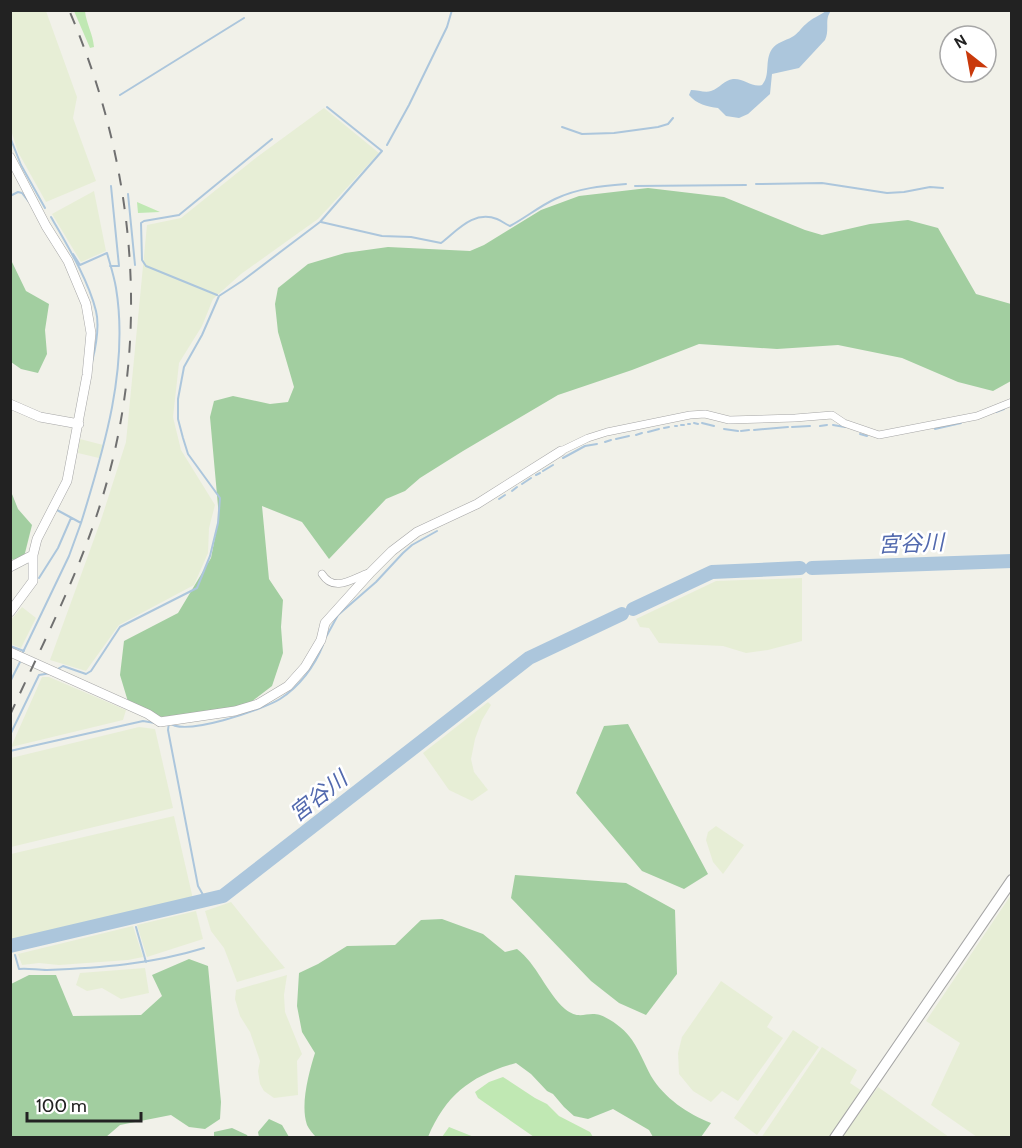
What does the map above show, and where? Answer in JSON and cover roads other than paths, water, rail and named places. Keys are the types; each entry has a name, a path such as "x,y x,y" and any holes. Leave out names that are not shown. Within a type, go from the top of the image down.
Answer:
{"street":[{"path":"10,157 46,226 68,261 86,304 90,323 87,375 67,481 37,539 33,555 33,581 10,612"},
{"path":"10,652 148,714 160,727 236,711 258,704 288,686 305,667 321,640 325,622 392,551 417,532 477,504 561,451 588,438 607,432 705,414 729,420 832,415 844,423 879,435 977,416 1011,402"},
{"path":"10,404 40,417 79,424"},
{"path":"10,567 33,555"},
{"path":"322,574 334,585 371,572"},
{"path":"835,1137 1011,880"}],"water":[{"path":"826,11 831,11 825,40 799,68 772,74 770,94 748,114 739,118 726,116 718,108 695,101 689,95 691,90 711,91 733,79 762,85 766,77 768,58 774,47 794,36 808,22"}],"waterway":[{"path":"387,145 447,27 452,10"},
{"path":"120,95 244,18"},
{"path":"56,670 63,666 86,674 91,671 120,627 197,588 210,556 218,523 220,498 188,454 183,438 178,419 178,399 184,367 202,335 219,296 320,222 382,151 327,107"},
{"path":"562,127 582,134 614,133 658,127 668,124 673,118"},
{"path":"10,137 21,165 45,208"},
{"path":"217,295 146,266 142,260 141,223 179,215 272,139"},
{"path":"756,184 822,183 887,193 930,187 943,188"},
{"path":"321,222 382,236 411,237 441,243 473,219 488,217 510,226 544,205 572,192 626,184"},
{"path":"635,186 746,185"},
{"path":"110,266 119,266 111,186"},
{"path":"10,196 18,192 22,193 29,202"},
{"path":"128,194 135,265"},
{"path":"51,217 82,275 96,311 98,330 92,362"},
{"path":"73,254 80,265 107,253 115,284 119,318 117,378 112,407 106,437 81,523"},
{"path":"996,412 1004,409"},
{"path":"694,423 698,424"},
{"path":"702,423 714,426"},
{"path":"935,429 961,423"},
{"path":"820,426 827,425"},
{"path":"833,425 845,427"},
{"path":"792,427 810,426"},
{"path":"664,428 669,427"},
{"path":"754,430 788,427"},
{"path":"648,432 659,429"},
{"path":"724,429 738,431"},
{"path":"741,431 749,430"},
{"path":"636,435 642,433"},
{"path":"860,434 867,436"},
{"path":"616,439 629,436"},
{"path":"605,442 611,440"},
{"path":"563,458 585,446 597,444"},
{"path":"543,471 553,465"},
{"path":"536,475 540,473"},
{"path":"522,484 531,478"},
{"path":"512,491 517,487"},
{"path":"499,499 505,495"},
{"path":"23,652 69,556 81,523 57,510"},
{"path":"39,578 58,548 71,518"},
{"path":"326,637 338,615 376,582 412,545 437,531"},
{"name":"宮谷川","path":"812,568 1012,561"},
{"name":"宮谷川","path":"633,609 712,572 800,568"},
{"name":"宮谷川","path":"10,946 223,896 529,658 622,614"},
{"path":"206,900 198,886 168,730 169,722 177,726 190,727 241,715 271,704 300,682 311,668 323,645"},
{"path":"10,646 24,651"},
{"path":"10,682 20,662"},
{"path":"10,735 39,675 51,673"},
{"path":"10,751 143,721 155,723"},
{"path":"136,927 146,962"},
{"path":"15,955 19,969 47,970 126,964 165,958 204,948"}],"railway":[{"path":"10,715 59,610 92,530 117,440 127,378 131,316 129,253 122,191 109,130 92,69 69,10"}]}
